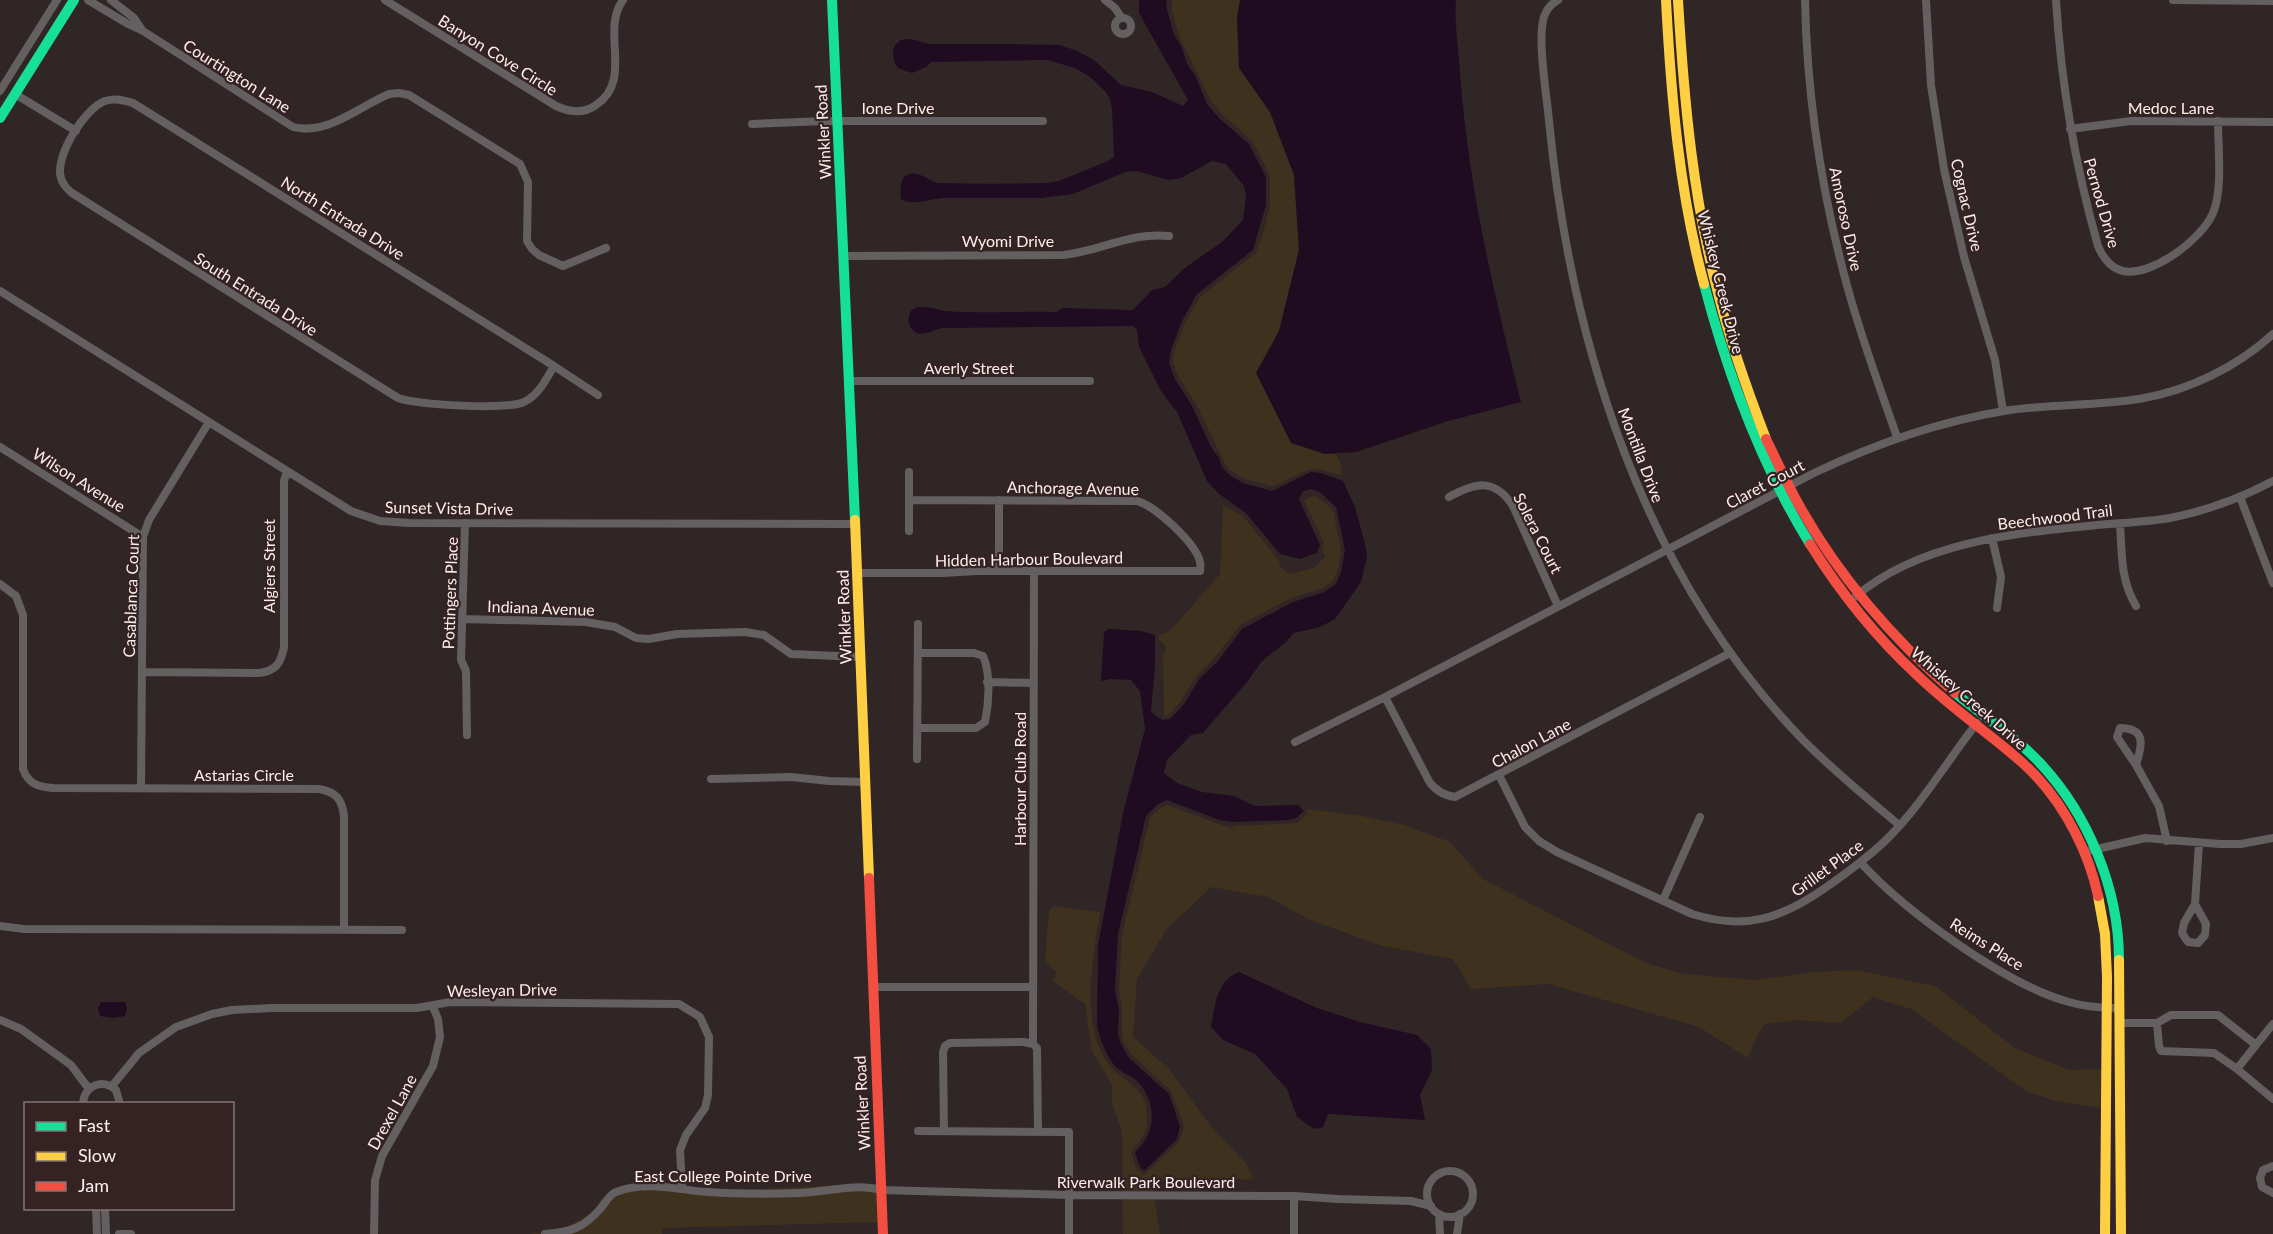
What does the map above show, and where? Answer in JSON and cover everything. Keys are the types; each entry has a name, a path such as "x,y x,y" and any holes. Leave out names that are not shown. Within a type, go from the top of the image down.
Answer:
{"street":[{"path":"0,90 57,0"},
{"path":"0,118 74,0"},
{"name":"Courtington Lane","path":"88,0 143,31 283,121 303,129 323,127 389,94 409,95 520,164 528,182 527,241 532,249 563,266 606,248"},
{"name":"Courtington Lane","path":"111,0 134,18 143,31"},
{"name":"Banyon Cove Circle","path":"385,0 556,106 574,111 593,108 606,97 613,84 616,65 615,22 623,0"},
{"name":"Winkler Road","path":"832,0 883,1234"},
{"path":"1105,0 1115,8 1121,18"},
{"name":"Montilla Drive","path":"1558,0 1547,11 1542,26 1550,130 1557,184 1575,282 1592,351 1635,482 1667,550 1730,652 1803,740 1899,825"},
{"name":"Whiskey Creek Drive","path":"1666,0 1674,123 1697,257 1730,378 1758,453 1813,553 1849,602 1904,663 2037,778 2067,818 2084,852 2098,891 2103,914 2107,962 2106,1234"},
{"name":"Whiskey Creek Drive","path":"1678,0 1689,139 1705,234 1727,325 1744,381 1755,412 1789,488 1818,538 1858,594 1899,641 1925,666 2017,742 2048,772 2077,811 2096,848 2108,883 2117,930 2121,1234"},
{"name":"Amoroso Drive","path":"1804,0 1811,96 1827,204 1863,339 1897,437"},
{"name":"Cognac Drive","path":"1926,0 1931,85 1944,169 1964,257 1995,360 2003,411"},
{"name":"Pernod Drive","path":"2056,0 2059,56 2070,129 2089,215 2101,255 2115,268 2136,271 2158,263 2198,235 2212,215 2217,195 2218,121"},
{"path":"2173,0 2273,1"},
{"path":"15,94 76,131"},
{"name":"North Entrada Drive","path":"76,131 88,113 103,101 123,100 132,103 598,395"},
{"name":"Ione Drive","path":"752,124 838,121 1043,121"},
{"name":"Medoc Lane","path":"2070,129 2131,121 2273,122"},
{"name":"South Entrada Drive","path":"76,131 60,167 60,177 64,186 72,193 398,398 419,404 514,404 532,397 540,389 554,366"},
{"name":"Wyomi Drive","path":"844,255 1063,255 1084,252 1135,236 1169,236"},
{"name":"Sunset Vista Drive","path":"0,291 351,512 369,519 409,524 649,522 703,525 855,524"},
{"name":"Claret Court","path":"1295,742 1385,698 1558,606 1845,459 1897,437 2003,411 2121,401 2176,390 2227,367 2247,355 2273,334"},
{"name":"Averly Street","path":"849,381 1090,381"},
{"name":"Casablanca Court","path":"141,788 143,537 149,520 209,422"},
{"name":"Wilson Avenue","path":"0,447 143,537"},
{"name":"Algiers Street","path":"142,672 260,673 270,672 281,662 284,647 284,481 287,471"},
{"path":"909,472 909,531"},
{"name":"Beechwood Trail","path":"1849,602 1878,579 1906,565 1992,538 2035,531 2170,518 2240,497 2273,482"},
{"name":"Solera Court","path":"1449,497 1463,489 1478,485 1492,487 1504,494 1513,506 1558,606"},
{"path":"2240,497 2273,583"},
{"name":"Anchorage Avenue","path":"909,500 1127,500 1146,503 1192,546 1200,561 1200,571"},
{"path":"999,500 999,571"},
{"name":"Pottingers Place","path":"465,523 461,660 466,671 466,735"},
{"path":"2120,523 2126,589 2136,606"},
{"path":"1992,538 2001,577 1997,608"},
{"name":"Harbour Club Road","path":"1034,571 1033,1044 1037,1048 1038,1132"},
{"name":"Hidden Harbour Boulevard","path":"857,573 1200,571"},
{"name":"Astarias Circle","path":"0,584 16,596 23,615 23,768 26,778 43,788 319,789 330,791 338,796 343,805 344,930"},
{"name":"Indiana Avenue","path":"463,619 586,622 615,627 636,638 649,639 677,634 745,632 764,635 791,654 860,657"},
{"path":"917,759 918,624"},
{"name":"Chalon Lane","path":"1385,698 1430,783 1445,796 1455,797 1730,652"},
{"path":"918,653 974,653 983,656 987,665 985,722 976,728 918,728"},
{"path":"987,682 1034,683"},
{"name":"Grillet Place","path":"1499,775 1525,827 1539,841 1557,852 1692,914 1712,919 1744,921 1765,919 1798,907 1861,863 1899,825 1983,716"},
{"path":"2136,765 2142,742 2138,733 2130,728 2120,728 2117,737 2159,806 2167,841"},
{"path":"711,779 791,777 829,782 865,782"},
{"path":"1663,900 1700,817"},
{"path":"2084,852 2145,838 2241,844 2273,838"},
{"path":"2195,904 2206,924 2205,935 2198,943 2188,942 2182,933 2184,923 2195,904 2199,843"},
{"name":"Reims Place","path":"1861,863 1884,887 1917,914 1985,961 2015,978 2066,1002 2119,1008"},
{"path":"0,926 24,929 402,930"},
{"path":"873,987 1033,987"},
{"name":"Wesleyan Drive","path":"112,1086 139,1053 169,1031 184,1023 232,1010 433,1006 450,1002 672,1003 694,1012 704,1023 709,1037 708,1095 705,1108 686,1135 680,1149 682,1188"},
{"name":"Drexel Lane","path":"374,1234 375,1180 382,1156 433,1066 440,1037 438,1019 433,1006"},
{"path":"2119,1023 2157,1023 2171,1015 2218,1015 2256,1045"},
{"path":"0,1020 21,1029 71,1065 89,1089"},
{"path":"2157,1023 2159,1047 2162,1051 2214,1053 2273,1099"},
{"path":"2237,1069 2273,1024"},
{"path":"944,1131 943,1052 945,1046 950,1042 1033,1044"},
{"path":"83,1102 89,1089 100,1083 112,1086 119,1095 120,1102"},
{"path":"918,1131 1069,1132 1069,1234"},
{"path":"2273,1166 2263,1170 2260,1178 2262,1187 2273,1193"},
{"path":"1411,1201 1427,1191 1431,1181 1441,1173 1451,1171 1464,1176 1472,1188 1472,1198 1470,1205 1460,1214 1446,1216 1439,1214 1431,1206 1427,1191"},
{"name":"East College Pointe Drive","path":"545,1234 569,1232 590,1221 614,1192 635,1187 682,1188 707,1192 801,1193 873,1188 881,1191"},
{"name":"Riverwalk Park Boulevard","path":"881,1191 1294,1196 1411,1201 1431,1206"},
{"path":"1294,1196 1294,1234"},
{"path":"96,1210 97,1234"},
{"path":"105,1210 105,1234"},
{"path":"1439,1214 1440,1234"},
{"path":"1457,1234 1460,1214"},
{"path":"119,1234 131,1234"}],"shaded area":[{"path":"1139,0 1167,0 1166,6 1174,35 1181,45 1187,64 1195,75 1207,104 1219,118 1249,144 1266,177 1266,205 1253,250 1197,294 1182,321 1171,350 1169,363 1175,379 1192,406 1222,467 1231,476 1243,483 1272,491 1311,472 1343,481 1355,507 1367,557 1361,582 1335,619 1320,627 1294,633 1262,661 1203,733 1191,735 1167,760 1164,773 1177,783 1202,792 1234,796 1255,806 1298,805 1304,811 1296,818 1287,820 1233,822 1219,820 1167,800 1158,804 1146,816 1118,934 1115,990 1119,1010 1118,1034 1129,1058 1169,1094 1180,1126 1177,1139 1144,1171 1135,1153 1149,1132 1152,1116 1150,1103 1145,1091 1135,1079 1117,1068 1110,1059 1097,1026 1098,945 1123,813 1145,729 1140,691 1131,680 1101,681 1104,632 1109,629 1141,631 1155,635 1151,712 1162,720 1170,719 1184,704 1200,678 1218,661 1242,629 1293,602 1324,592 1336,584 1345,550 1336,507 1320,492 1311,489 1303,491 1299,499 1320,545 1317,553 1300,559 1280,554 1246,513 1219,494 1207,481 1177,412 1161,391 1139,347 1137,330 1133,326 943,328 921,334 913,330 909,323 909,315 917,307 973,312 1057,312 1062,308 1133,310 1152,290 1165,287 1186,267 1222,242 1243,220 1246,197 1244,186 1226,164 1212,161 1181,178 1168,180 1136,171 1125,172 1073,194 1041,198 945,198 916,202 901,199 903,178 913,173 939,183 1047,183 1059,181 1108,161 1114,157 1112,109 1105,91 1090,77 1075,68 1047,60 931,62 926,67 912,73 898,68 893,53 897,43 905,39 933,44 1059,45 1094,60 1121,85 1152,92 1183,106 1188,100 1139,13"},
{"path":"1172,0 1240,0 1237,17 1239,68 1270,112 1294,175 1299,250 1279,331 1256,373 1325,454 1335,453 1341,464 1341,476 1311,469 1272,486 1245,479 1234,473 1225,464 1196,404 1178,376 1173,362 1174,352 1185,323 1200,297 1256,253 1270,205 1270,176 1253,142 1211,101 1179,36 1172,11"},
{"path":"1240,0 1456,0 1456,27 1469,156 1483,239 1521,402 1445,422 1356,452 1325,454 1291,443 1256,373 1279,331 1299,250 1294,175 1270,112 1239,68 1237,17"},
{"path":"1315,495 1333,510 1341,550 1338,570 1333,581 1323,588 1291,598 1240,625 1215,657 1197,675 1181,701 1169,715 1164,716 1163,658 1166,647 1159,639 1159,635 1170,631 1220,574 1223,505 1243,516 1278,559 1281,567 1289,574 1314,568 1325,557 1322,550 1324,543 1304,500"},
{"path":"1167,805 1233,829 1233,826 1297,823 1307,814 1307,809 1362,816 1404,825 1450,842 1483,879 1646,963 1684,974 1755,980 1814,972 1856,970 1935,986 2015,1048 2069,1070 2102,1069 2102,1108 2055,1101 2026,1091 1911,1009 1873,997 1841,1023 1794,1020 1765,1024 1748,1058 1699,1027 1548,984 1471,989 1453,959 1382,946 1308,919 1268,897 1211,887 1166,930 1137,979 1133,1037 1169,1069 1212,1128 1246,1163 1253,1179 1152,1182 1160,1234 1123,1234 1122,1132 1112,1103 1112,1084 1092,1052 1085,1004 1053,981 1056,972 1045,960 1049,910 1054,906 1099,912 1101,909 1092,974 1093,1024 1097,1042 1107,1062 1138,1090 1144,1100 1147,1128 1131,1153 1136,1168 1144,1175 1179,1142 1184,1126 1171,1091 1132,1055 1123,1041 1119,990 1122,935 1150,818 1160,808"},
{"path":"1239,972 1317,1008 1360,1022 1417,1035 1431,1049 1432,1070 1420,1095 1425,1120 1328,1114 1323,1127 1314,1129 1297,1117 1287,1089 1255,1054 1223,1040 1211,1027 1221,988 1225,981"},
{"path":"101,1002 125,1002 127,1008 125,1016 112,1018 100,1016 98,1008"},
{"path":"876,1184 878,1222 663,1228 662,1234 529,1234 563,1229 591,1213 619,1190 643,1186 712,1191"}],"traffic: fast":[{"path":"0,118 74,0"},
{"path":"832,0 855,520"},
{"path":"1704,284 1713,318 1747,418 1776,482 1810,544"},
{"path":"1955,693 2030,753 2073,805 2098,854 2107,880 2118,933 2119,960"}],"traffic: slow":[{"path":"1666,0 1682,179 1704,284"},
{"path":"1678,0 1691,150 1702,224 1729,333 1766,439"},
{"path":"855,520 869,878"},
{"path":"2098,896 2105,934 2107,977 2105,1234"},
{"path":"2119,960 2121,1234"}],"traffic: jam":[{"path":"1766,439 1799,505 1850,582 1889,629 1955,693"},
{"path":"1810,544 1859,613 1887,645 1940,696 2016,757 2046,788 2075,832 2089,864 2098,896"},
{"path":"869,878 883,1234"}]}
